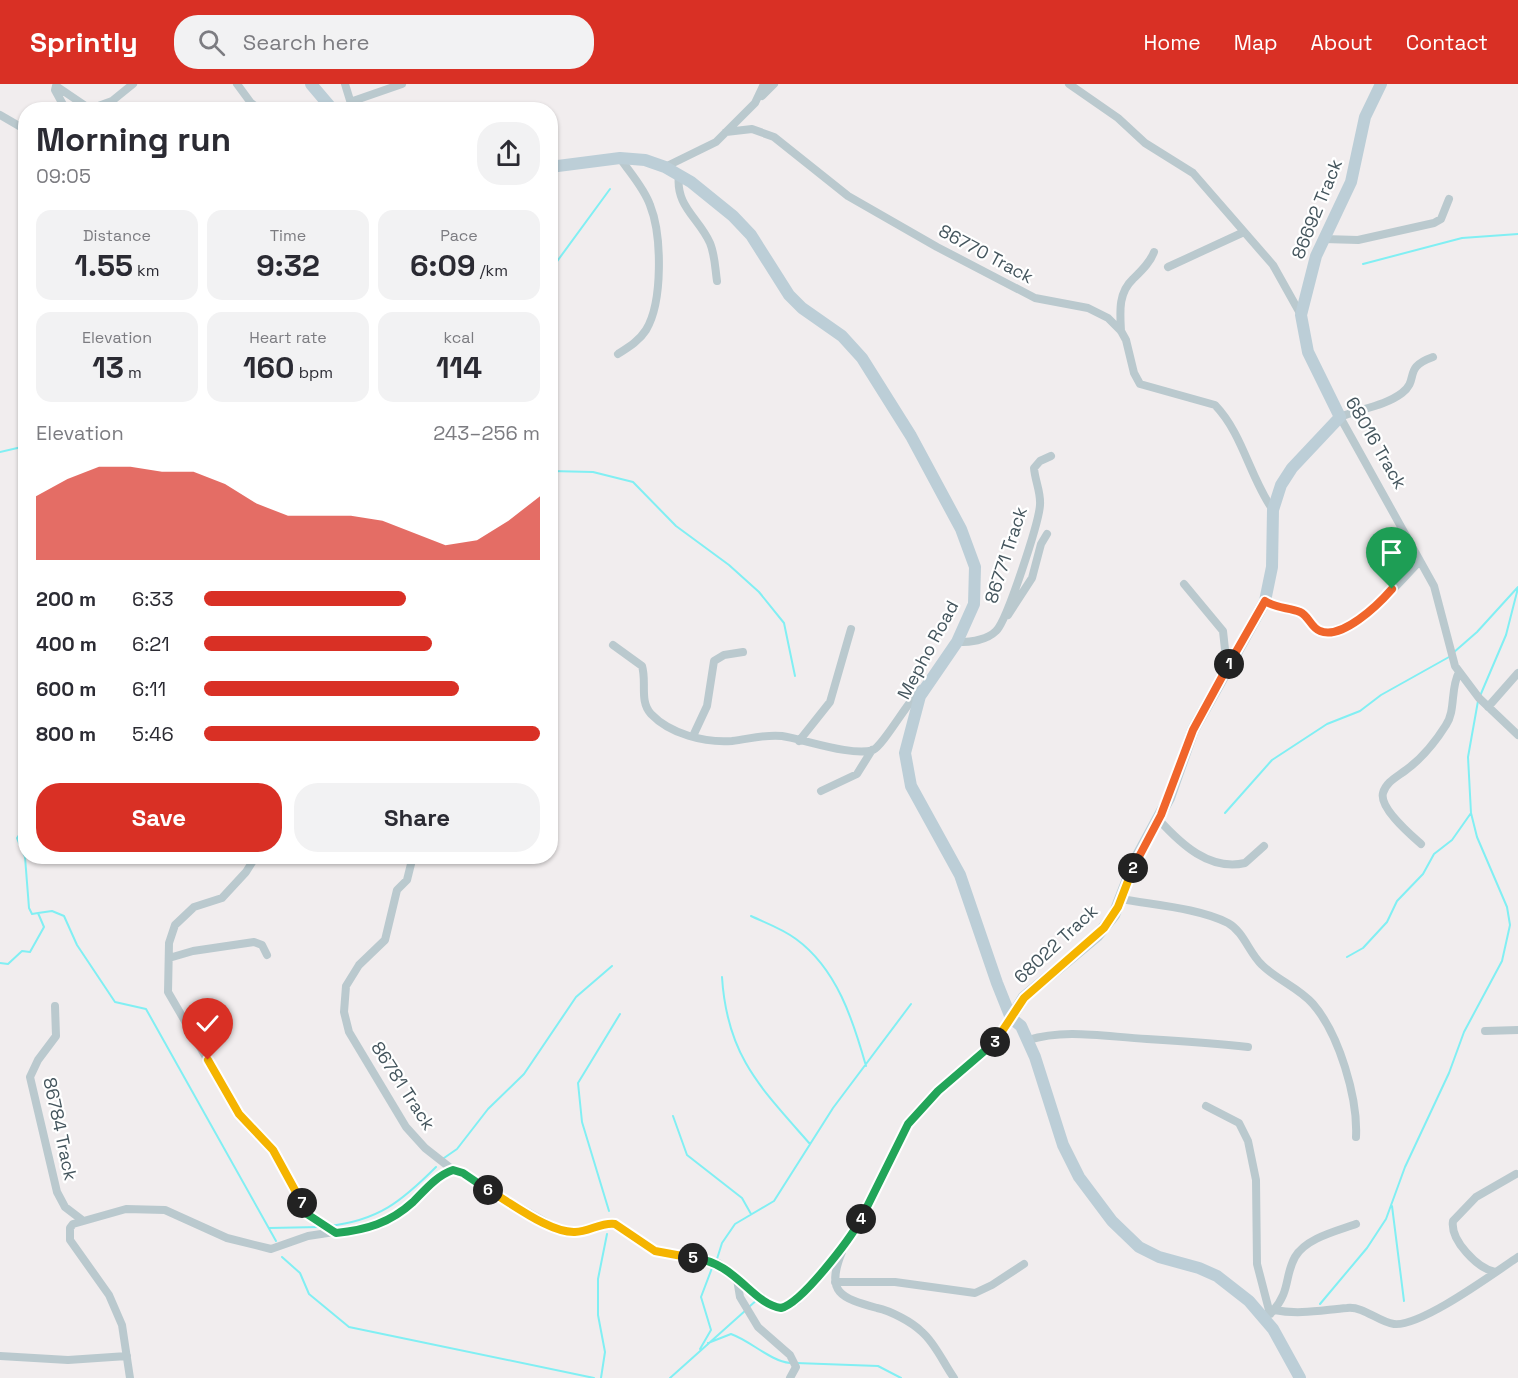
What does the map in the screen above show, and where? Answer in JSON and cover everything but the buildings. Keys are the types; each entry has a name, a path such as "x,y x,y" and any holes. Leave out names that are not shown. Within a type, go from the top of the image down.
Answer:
{"street":[{"path":"109,102 133,84"},
{"path":"237,84 250,102"},
{"path":"311,84 326,102"},
{"path":"345,84 352,102"},
{"path":"360,102 402,84"},
{"path":"755,103 764,84"},
{"path":"665,167 707,148 774,84"},
{"name":"68016 Track","path":"1069,84 1118,118 1145,143 1193,173 1279,272 1301,315 1308,352 1340,417 1438,595 1448,646 1459,672 1488,707 1518,735"},
{"name":"86692 Track","path":"1301,315 1311,273 1351,182 1365,117 1381,84"},
{"path":"62,102 55,87 59,86 77,102"},
{"path":"0,115 18,125"},
{"name":"86770 Track","path":"726,132 752,129 774,137 848,196 936,247 978,266 1035,298 1100,313 1122,331"},
{"path":"618,354 634,344 646,330 651,318 660,266 658,236 650,203 620,158"},
{"name":"Mepho Road","path":"558,166 620,158 645,160 665,167 733,216 751,235 789,295 802,308 852,346 911,436 962,530 975,567 974,603 957,642 927,683 910,728 905,753 907,771 921,806 960,875 1011,1018 1021,1026 1028,1040 1070,1161 1112,1221 1139,1246 1159,1257 1199,1268 1217,1276 1270,1314 1300,1378"},
{"path":"679,176 678,187 682,203 711,244 717,281"},
{"path":"1324,239 1358,240 1434,223 1441,219 1449,199"},
{"path":"1168,267 1244,232"},
{"path":"1154,252 1148,264 1125,288 1120,305 1122,331 1140,384 1215,405 1230,425 1258,488 1273,510"},
{"path":"1340,417 1394,399 1409,386 1417,364 1433,357"},
{"name":"68022 Track","path":"453,1170 463,1173 479,1185 564,1232 578,1233 609,1223 615,1224 655,1251 707,1259 718,1263 774,1307 789,1306 797,1301 845,1246 864,1214 908,1124 938,1091 994,1043 1034,988 1104,928 1121,899 1135,861 1159,820 1193,730 1265,601 1272,567 1273,510 1286,476 1340,417"},
{"name":"86771 Track","path":"957,642 991,635 1001,625 1027,556 1039,512 1039,492 1034,468 1040,461 1051,456"},
{"path":"1001,625 1032,578 1041,544 1047,534"},
{"path":"1265,601 1278,608 1303,613 1319,631 1338,632 1350,626 1380,603 1420,561"},
{"path":"1184,584 1223,631 1227,668"},
{"path":"799,741 830,702 850,629"},
{"path":"613,645 642,666 645,704 653,716 671,729 693,736 729,741 769,735 855,750 872,750"},
{"path":"693,736 707,706 714,661 724,655 743,652"},
{"path":"1421,844 1389,811 1383,792 1392,780 1406,770 1429,746 1448,723 1452,688 1459,672"},
{"path":"1488,707 1518,673"},
{"path":"821,792 857,774 872,750 882,743 910,699 927,683"},
{"path":"1159,820 1188,849 1214,861 1245,863 1264,846"},
{"path":"251,864 222,898 194,908 181,918 171,933 168,992 239,1114 273,1150 307,1214 336,1233"},
{"name":"86781 Track","path":"411,864 407,880 397,890 385,940 359,965 346,986 345,1024 416,1140 453,1170"},
{"path":"1121,899 1206,916 1230,924 1261,965 1313,1003 1343,1062 1355,1111 1356,1137"},
{"path":"169,958 193,951 254,942 262,945 267,955"},
{"name":"86784 Track","path":"55,1006 56,1036 38,1060 30,1077 60,1200 70,1212 82,1220"},
{"path":"1485,1031 1518,1030"},
{"path":"1028,1040 1053,1035 1083,1035 1189,1040 1248,1047"},
{"path":"1206,1106 1239,1123 1248,1141 1256,1180 1257,1264 1270,1314"},
{"path":"131,1376 122,1325 109,1295 70,1240 70,1228 82,1220 126,1209 165,1210 227,1238 265,1250 279,1248 308,1236 368,1228 390,1220 439,1177 453,1170"},
{"path":"1495,1272 1485,1268 1461,1243 1454,1232 1452,1221 1476,1197 1516,1174"},
{"path":"1270,1314 1285,1294 1291,1267 1300,1250 1318,1239 1356,1224"},
{"path":"845,1246 835,1272 835,1282 840,1294 846,1299 887,1311 924,1333 954,1378"},
{"path":"1270,1314 1350,1308 1386,1322 1402,1324 1464,1294 1518,1257"},
{"path":"835,1282 895,1282 975,1293 1024,1264"},
{"path":"736,1278 740,1287 740,1297 758,1328 795,1363 790,1378"},
{"path":"0,1356 68,1360 128,1356"}],"waterway":[{"path":"558,260 610,189"},
{"path":"1363,264 1462,238 1518,234"},
{"path":"0,452 18,448"},
{"path":"558,471 593,472 633,482 676,526 729,565 759,592 784,623 795,676"},
{"path":"1453,653 1477,632 1518,587"},
{"path":"1480,696 1506,635 1518,588"},
{"path":"1225,813 1272,760 1327,724 1360,711 1381,695 1449,657"},
{"path":"1320,1304 1367,1248 1386,1219 1405,1167 1449,1073 1464,1032 1502,961 1510,925 1507,907 1477,837 1471,813 1468,757 1478,701"},
{"path":"1347,957 1363,948 1387,922 1397,901 1423,874 1434,854 1452,840 1471,813"},
{"path":"18,837 18,840"},
{"path":"0,963 8,964 22,951 30,952 44,927 38,913 32,914 29,908 26,864"},
{"path":"38,913 52,911 64,916 77,945 115,1002 146,1009 276,1241"},
{"path":"751,916 791,935 822,965 842,996 866,1066"},
{"path":"444,1158 457,1149 488,1109 524,1074 576,997 612,966"},
{"path":"722,977 725,1005 731,1028 749,1069 810,1144"},
{"path":"717,1259 722,1243 735,1224 774,1201 833,1108 911,1004"},
{"path":"609,1211 582,1122 578,1083 620,1014"},
{"path":"673,1116 687,1155 742,1198 751,1214"},
{"path":"328,1226 361,1219 388,1207 412,1190 436,1167"},
{"path":"1392,1206 1404,1301"},
{"path":"269,1228 320,1227"},
{"path":"601,1378 605,1352 598,1315 598,1279 607,1234"},
{"path":"282,1257 300,1273 309,1294 349,1327 594,1378"},
{"path":"700,1349 711,1330 701,1297 712,1268"},
{"path":"750,1306 758,1299"},
{"path":"784,1311 799,1303"},
{"path":"670,1378 746,1310"},
{"path":"708,1343 731,1334 775,1359 790,1363"},
{"path":"796,1363 878,1366 901,1378"}],"route":[{"path":"208,1060 239,1114 273,1150 307,1214 323,1227 336,1233 368,1228 390,1220 445,1172 458,1170 479,1185 564,1232 578,1233 609,1223 615,1224 655,1251 672,1256 707,1259 718,1263 774,1307 789,1306 797,1301 808,1285 852,1236 896,1145 921,1107 985,1053 1001,1035 1024,998 1060,965 1097,936 1110,921 1118,907 1135,861 1169,798 1193,730 1265,601 1278,608 1303,613 1316,629 1333,633 1350,626 1380,603 1392,589"}]}
